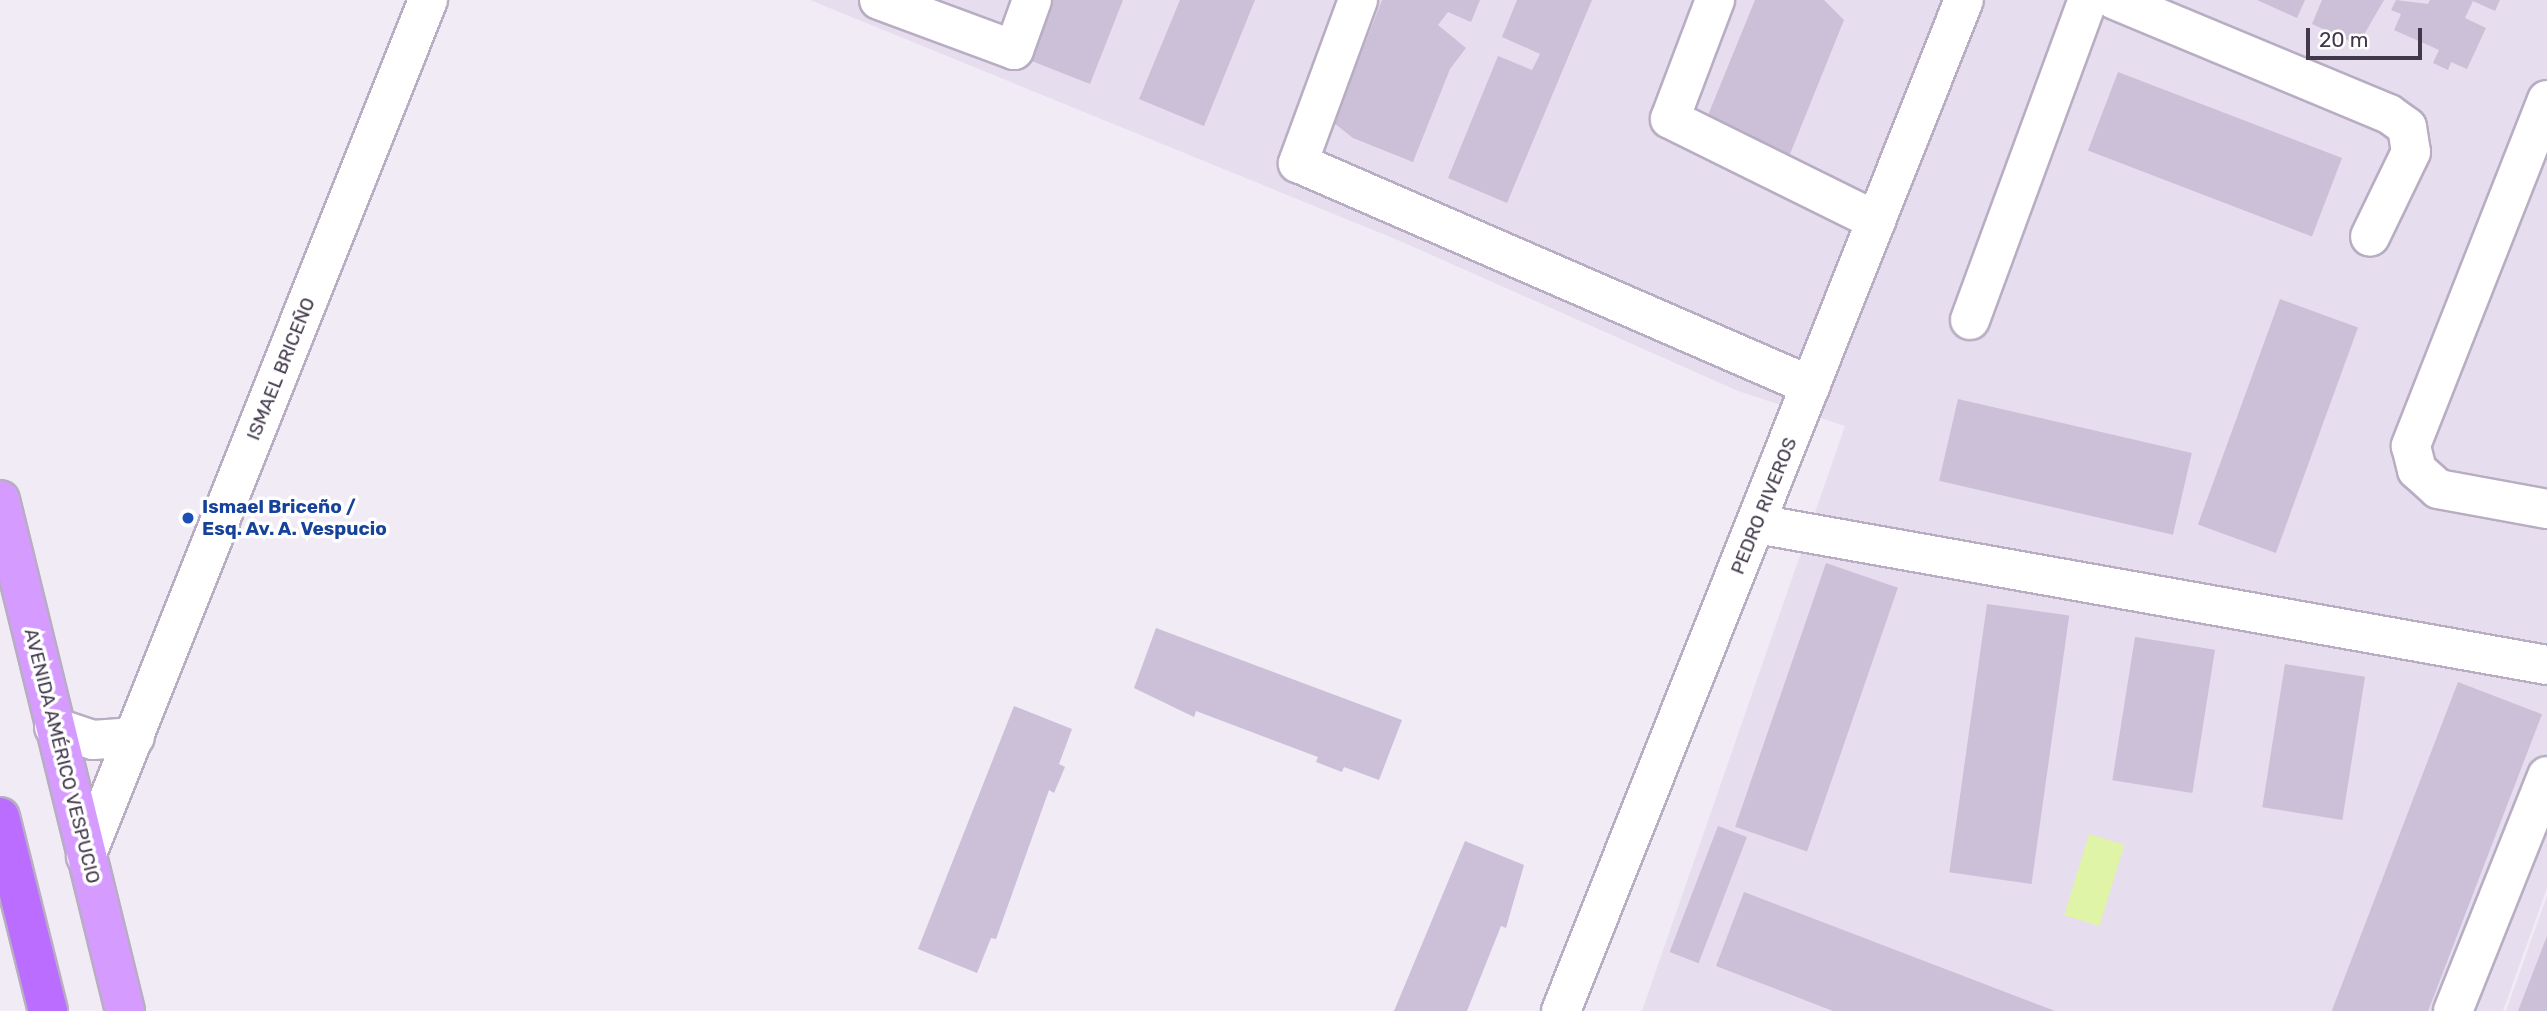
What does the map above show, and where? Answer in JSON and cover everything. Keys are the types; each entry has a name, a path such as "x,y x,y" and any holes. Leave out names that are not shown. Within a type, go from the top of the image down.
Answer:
{"highway":[{"path":"0,817 48,1011"}],"main road":[{"name":"AVENIDA AMÉRICO VESPUCIO","path":"0,500 125,1011"}],"street":[{"name":"ISMAEL BRICEÑO","path":"86,856 428,0"},
{"path":"878,0 1014,50 1032,0"},
{"path":"1357,0 1298,163 1811,386"},
{"path":"1715,0 1670,119 1876,221"},
{"name":"PEDRO RIVEROS","path":"1561,1011 1964,0"},
{"path":"1970,320 2088,0"},
{"path":"2115,0 2389,114 2407,127 2411,152 2370,237"},
{"path":"2546,106 2411,446 2417,470 2438,489 2547,509"},
{"path":"1757,524 2547,665"},
{"path":"54,727 93,740 135,737"},
{"path":"2453,1011 2547,776"}],"shaded area":[{"path":"810,0 2547,0 2547,888 2503,1011 1642,1011 1845,426 1738,391 1400,241"},
{"path":"2089,834 2124,845 2100,926 2064,915"},
{"path":"2547,896 2547,1011 2506,1011"}],"building":[{"path":"1041,0 1123,0 1090,84 1019,56"},
{"path":"1180,0 1255,0 1204,126 1139,99"},
{"path":"1382,0 1480,0 1471,22 1448,12 1438,25 1466,48 1450,69 1413,162 1353,138 1334,123"},
{"path":"1517,0 1592,0 1507,203 1448,178 1498,56 1532,70 1540,54 1502,37"},
{"path":"1755,0 1824,0 1844,20 1788,159 1704,125"},
{"path":"2257,0 2305,0 2297,18"},
{"path":"2322,0 2384,0 2358,45 2312,24"},
{"path":"2396,0 2428,4 2430,0 2500,0 2495,11 2473,1 2465,18 2486,28 2467,69 2451,62 2448,70 2433,63 2439,50 2394,30 2401,14 2391,10"},
{"path":"2118,72 2342,158 2312,236 2088,150"},
{"path":"2280,299 2358,327 2276,553 2198,525"},
{"path":"1958,399 2192,453 2173,535 1939,481"},
{"path":"1826,563 1898,588 1807,852 1735,827"},
{"path":"1987,604 2069,616 2031,884 1949,872"},
{"path":"1156,628 1402,720 1379,780 1344,767 1342,772 1316,762 1318,757 1196,711 1194,717 1134,688"},
{"path":"2135,637 2215,650 2192,793 2112,780"},
{"path":"2285,664 2365,677 2342,820 2262,807"},
{"path":"2458,682 2542,714 2428,1011 2332,1011"},
{"path":"1014,706 1072,729 1059,764 1065,767 1054,793 1049,790 996,939 991,938 977,973 918,949"},
{"path":"1718,826 1747,837 1699,963 1670,952"},
{"path":"1465,841 1524,865 1506,928 1501,926 1467,1011 1394,1011"},
{"path":"1744,892 2055,1011 1833,1011 1716,966"},
{"path":"2547,936 2547,1011 2518,1011"}],"place":[{"name":"Ismael Briceño / Esq. Av. A. Vespucio","path":"188,518"}]}
